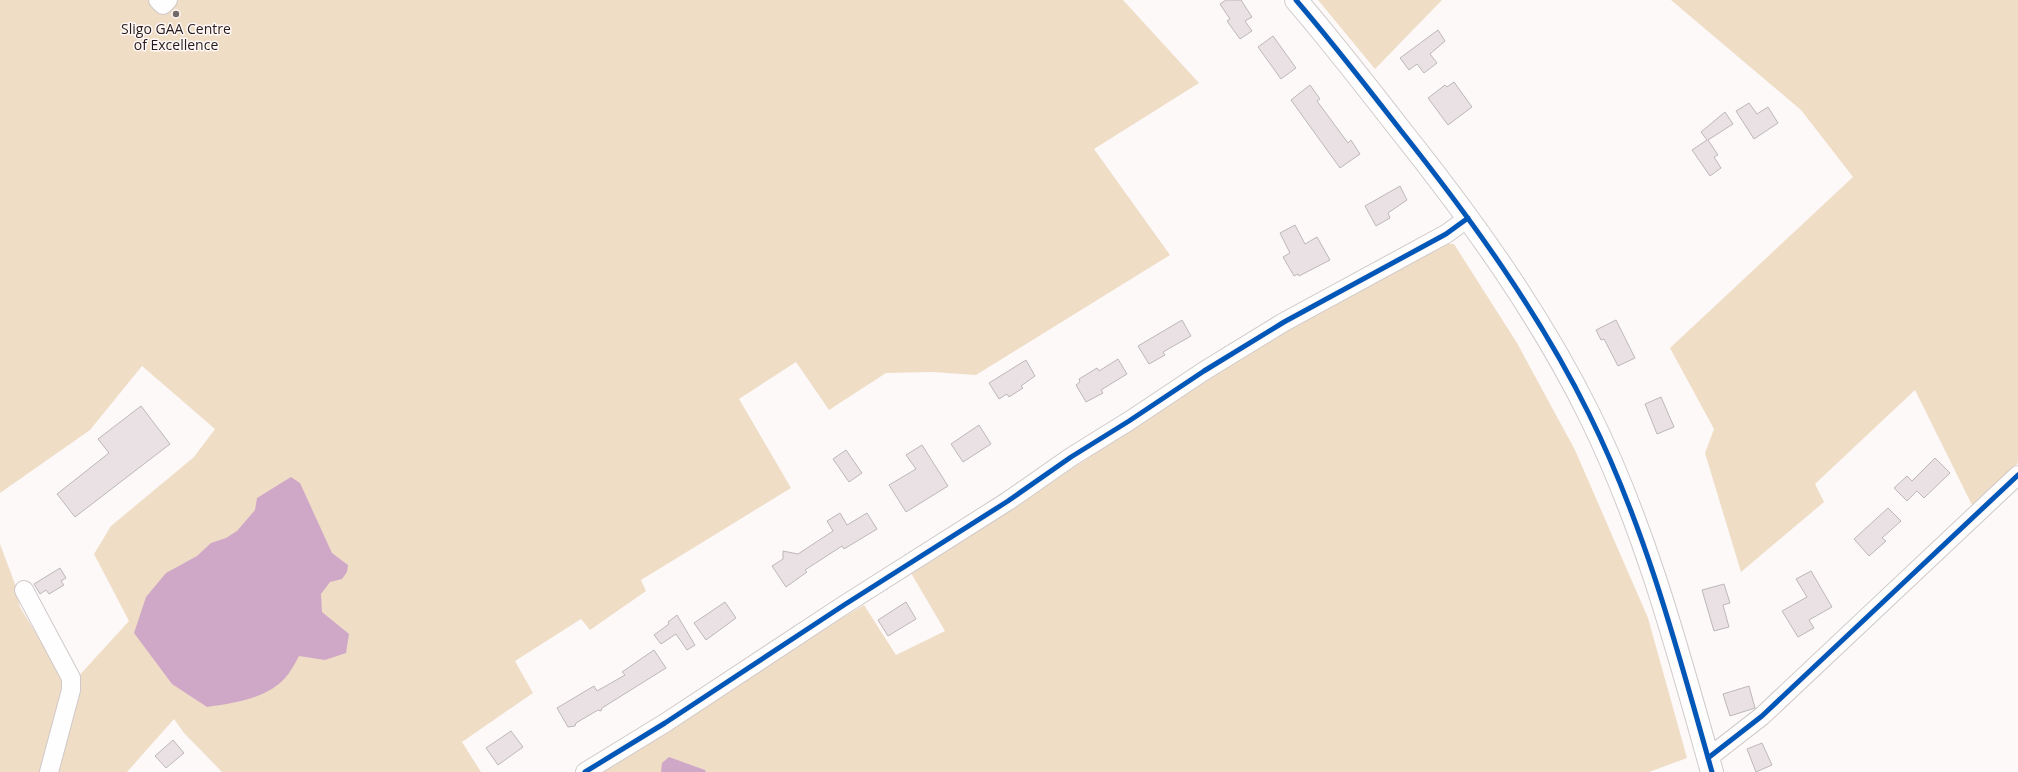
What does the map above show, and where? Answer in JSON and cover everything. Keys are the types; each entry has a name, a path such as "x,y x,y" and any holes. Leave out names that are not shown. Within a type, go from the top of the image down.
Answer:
{"main road":[{"path":"1296,0 1367,87 1468,218 1552,344 1591,416 1647,553 1668,617 1710,765"}],"street":[{"path":"158,0 163,5 168,0"},
{"path":"585,772 659,727 844,605 1008,501 1071,456 1129,421 1204,371 1284,322 1446,234 1468,218"},
{"path":"1710,765 2018,475"},
{"path":"24,590 72,678 70,696 49,772"}],"shaded area":[{"path":"0,0 1123,0 1199,83 1094,149 1170,255 976,375 932,372 886,373 829,410 796,362 739,399 791,488 641,580 646,591 590,630 581,619 515,661 533,693 462,742 481,772 222,772 184,733 174,719 127,772 54,772 76,679 129,621 94,554 111,526 194,457 215,429 142,366 90,430 0,493"},
{"path":"1318,0 1442,0 1375,69"},
{"path":"1671,0 2018,0 2018,463 1973,507 1915,390 1815,484 1824,502 1741,572 1705,453 1714,429 1670,348 1853,177 1801,110"},
{"path":"1445,244 1454,244 1517,343 1575,450 1648,618 1687,758 1649,772 598,772 782,653 864,605 896,655 945,631 911,573 1287,329"},
{"path":"291,477 300,483 332,553 348,565 347,572 342,579 330,582 321,594 322,612 349,634 346,653 325,660 299,656 286,677 278,684 260,695 239,702 207,707 172,684 134,633 146,597 166,573 197,556 211,543 226,538 237,531 255,510 257,498"},
{"path":"0,544 15,584 20,607 61,675 65,689 43,772 0,772"},
{"path":"669,757 705,770 706,772 661,772 662,763"}],"building":[{"path":"1226,0 1241,0 1252,17 1245,21 1252,31 1240,39 1227,21 1230,19 1220,4"},
{"path":"1438,30 1445,41 1430,54 1437,63 1424,73 1417,64 1409,70 1400,58"},
{"path":"1273,36 1296,68 1281,79 1258,47"},
{"path":"1454,82 1472,107 1448,125 1428,98 1445,85 1447,87"},
{"path":"1310,85 1320,99 1317,101 1348,143 1351,140 1360,154 1340,168 1291,100"},
{"path":"1749,103 1757,114 1768,107 1778,123 1754,139 1736,111"},
{"path":"1725,112 1733,124 1708,140 1718,155 1714,157 1721,168 1710,176 1692,150 1707,140 1701,132"},
{"path":"1400,186 1407,200 1388,213 1390,218 1376,226 1365,206"},
{"path":"1295,225 1305,244 1317,237 1330,260 1299,276 1298,274 1294,276 1283,257 1290,253 1280,233"},
{"path":"1182,320 1191,336 1163,352 1165,355 1149,364 1138,346"},
{"path":"1616,320 1635,358 1618,366 1604,339 1601,340 1596,330"},
{"path":"1118,359 1127,374 1101,390 1103,393 1086,402 1076,385 1080,382 1079,379 1097,368 1099,371"},
{"path":"1026,360 1035,376 1021,386 1023,388 1009,397 1007,394 999,399 989,383"},
{"path":"1661,397 1674,427 1657,434 1645,404"},
{"path":"141,406 170,444 75,517 57,494 109,453 98,439"},
{"path":"979,425 991,444 963,462 951,444"},
{"path":"922,445 948,486 906,512 889,485 916,469 906,455"},
{"path":"846,450 862,473 849,482 833,459"},
{"path":"1935,458 1950,473 1924,498 1917,491 1907,501 1894,488 1907,476 1912,481"},
{"path":"1888,508 1901,521 1882,538 1886,541 1869,556 1854,539"},
{"path":"840,513 847,525 867,513 877,529 844,549 842,546 805,570 807,572 786,587 772,566 783,559 783,551 798,554 833,531 827,521"},
{"path":"60,568 66,578 61,581 64,585 49,594 46,590 40,594 34,584"},
{"path":"1811,571 1832,607 1809,620 1814,628 1798,637 1782,611 1807,597 1796,579"},
{"path":"1724,584 1730,603 1723,605 1729,627 1714,631 1702,590"},
{"path":"725,602 736,618 706,640 694,623"},
{"path":"906,602 916,619 888,636 878,620"},
{"path":"677,615 695,645 687,650 676,634 661,644 654,635 669,624 668,622"},
{"path":"654,650 666,668 602,708 601,711 598,710 576,723 575,726 568,727 557,708 594,686 597,691 625,675 622,672"},
{"path":"1749,686 1755,708 1730,716 1723,694"},
{"path":"511,731 523,747 498,765 486,748"},
{"path":"173,740 184,753 166,768 155,756"},
{"path":"1762,743 1772,765 1756,772 1747,749"}],"cycle path":[{"path":"1296,0 1376,98 1479,233 1549,340 1569,376 1609,457 1644,545 1673,635 1712,772"},
{"path":"585,772 665,723 844,605 1008,501 1071,457 1129,421 1204,371 1284,322 1446,234 1468,218"},
{"path":"1708,758 1762,716 2018,475"}],"place":[{"name":"Sligo GAA Centre of Excellence","path":"176,14"}]}
